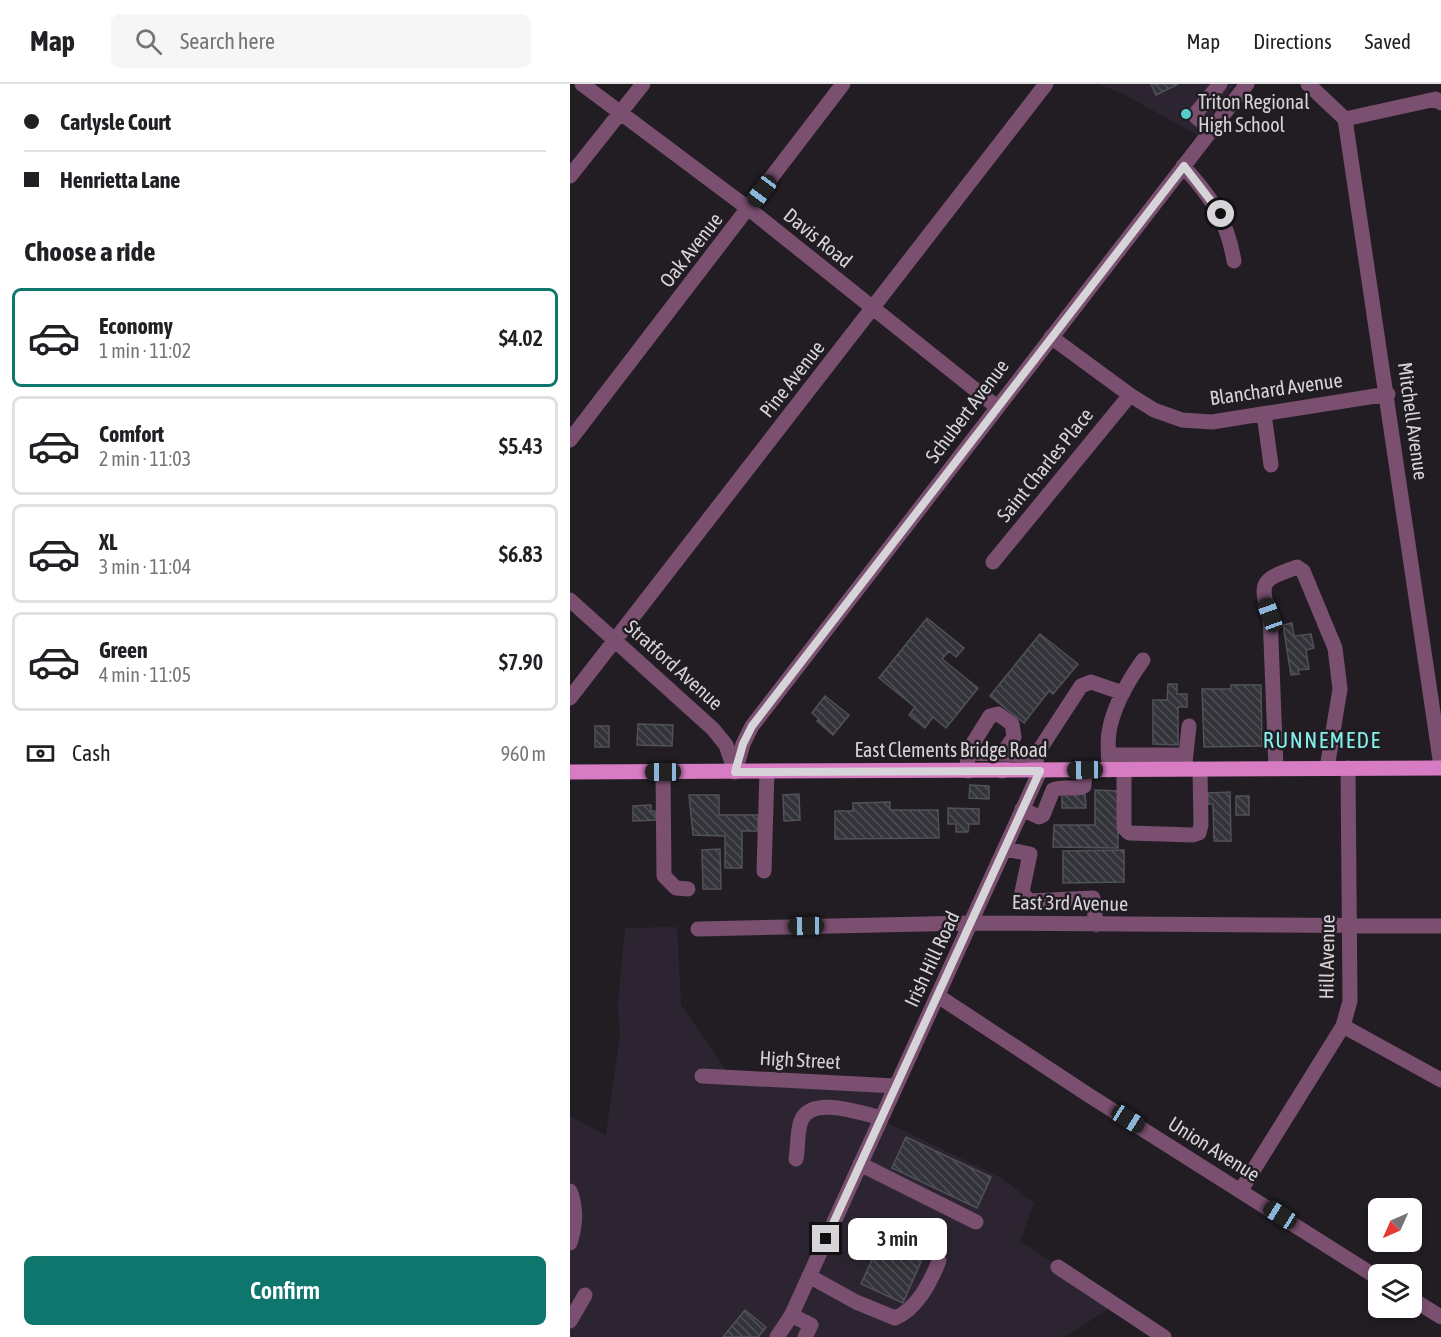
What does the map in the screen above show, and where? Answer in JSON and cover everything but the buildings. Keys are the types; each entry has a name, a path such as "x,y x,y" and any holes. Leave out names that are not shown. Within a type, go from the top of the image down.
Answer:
{"main road":[{"name":"East Clements Bridge Road","path":"570,772 1038,771 1085,770 1114,765 1276,768 1441,767"}],"street":[{"name":"Davis Road","path":"582,84 749,209 997,407"},
{"path":"570,176 642,84"},
{"name":"Oak Avenue","path":"570,440 843,84"},
{"name":"Pine Avenue","path":"570,698 1046,84"},
{"path":"1212,130 1196,117 1196,113 1220,84"},
{"name":"Schubert Avenue","path":"735,772 743,744 752,726 1247,84"},
{"path":"1308,84 1345,119 1439,98"},
{"name":"Mitchell Avenue","path":"1345,119 1437,714 1441,767"},
{"path":"1184,166 1221,214 1230,237 1234,261"},
{"name":"Blanchard Avenue","path":"1051,337 1130,395 1154,410 1182,420 1212,422 1388,394"},
{"name":"Saint Charles Place","path":"993,562 1130,395"},
{"path":"1264,414 1271,465"},
{"path":"1276,768 1270,615 1262,594 1264,584 1270,577 1297,567 1303,571 1335,648 1340,689 1327,768"},
{"name":"Stratford Avenue","path":"570,600 714,729 726,746 735,772"},
{"path":"1143,660 1123,693 1109,733 1124,828 1129,833 1193,835 1199,833 1201,825 1190,765 1189,726"},
{"path":"1038,771 1036,755 1081,686 1091,682 1123,693"},
{"path":"968,771 967,753 990,716 998,714 1012,724 1014,737 1002,754 1002,771"},
{"path":"967,753 1036,755"},
{"path":"1114,765 1190,765"},
{"name":"Hill Avenue","path":"1241,1190 1343,1026 1350,1001 1348,768"},
{"path":"1022,809 1039,817 1043,815 1053,790 1059,787 1084,786 1085,770"},
{"name":"Irish Hill Road","path":"777,1337 791,1315 972,923 1038,771"},
{"path":"663,772 664,876 676,888 688,889"},
{"path":"764,871 767,772"},
{"path":"1005,849 1030,854 1022,892 1029,901 1093,898 1096,925"},
{"name":"East 3rd Avenue","path":"698,929 972,923 1441,926"},
{"name":"Union Avenue","path":"938,996 1090,1096 1368,1272"},
{"path":"1343,1026 1441,1080"},
{"name":"High Street","path":"702,1076 896,1086"},
{"path":"795,1159 800,1122 806,1113 817,1107 851,1111 881,1118"},
{"path":"860,1164 976,1222"},
{"path":"570,1191 574,1200 575,1225 570,1243"},
{"path":"809,1276 856,1302 895,1318 904,1315 928,1287 939,1261"},
{"path":"1058,1267 1164,1337"},
{"path":"570,1321 585,1294"},
{"path":"1422,1305 1441,1317"},
{"path":"791,1315 811,1325 804,1337"}],"shaded area":[{"name":"Triton Regional High School","path":"1098,84 1235,84 1197,135 1123,94"},
{"path":"677,927 681,1005 733,1080 899,1084 884,1121 1001,1178 1034,1203 1020,1241 1116,1304 1065,1337 570,1337 570,1116 606,1135 620,1035 618,1004 625,928"}],"place":[{"name":"Triton Regional High School","path":"1186,114"}],"district":[{"name":"RUNNEMEDE","path":"1322,740"}],"route":[{"path":"826,1239 1040,771 735,772 743,744 752,726 1184,166 1221,214"}]}
